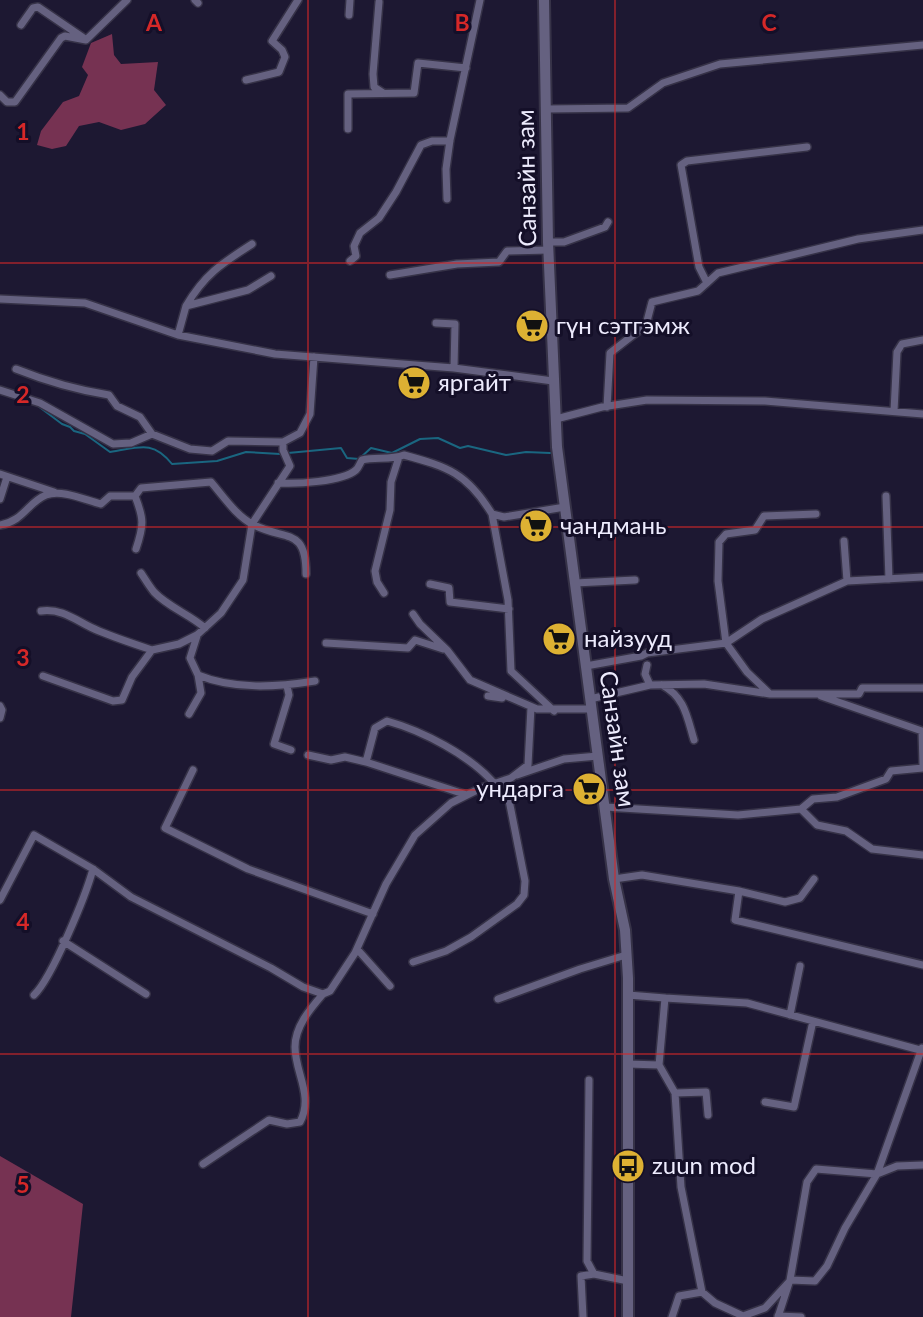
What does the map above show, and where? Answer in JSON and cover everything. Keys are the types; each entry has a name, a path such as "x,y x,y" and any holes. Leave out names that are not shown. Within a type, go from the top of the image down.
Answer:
{"main road":[{"name":"Санзайн зам","path":"544,0 553,382 558,453 614,879 625,930 628,995 628,1317"}],"street":[{"path":"86,40 127,0"},
{"path":"246,80 279,72 285,57 272,41 298,0"},
{"path":"349,15 350,0"},
{"path":"447,199 446,169 450,141 480,0"},
{"path":"379,2 373,74 374,88 384,93"},
{"path":"21,25 33,8 38,7 86,40"},
{"path":"0,95 7,102 15,102 61,38 65,36 86,40"},
{"path":"547,109 628,108 663,83 720,64 923,44"},
{"path":"348,130 348,94 414,93 418,64 466,68"},
{"path":"350,261 356,256 354,246 360,233 379,218 421,145 432,141 450,141"},
{"path":"707,283 699,267 681,165 687,161 807,147"},
{"path":"390,275 457,264 499,262 508,251 564,242 605,227 608,222"},
{"path":"607,407 610,353 646,325 652,302 698,291 718,273 858,239 923,230"},
{"path":"178,335 186,306 199,284 217,267 252,244"},
{"path":"186,306 248,290 271,276"},
{"path":"0,299 85,303 178,335 275,354 454,368 553,382"},
{"path":"436,323 455,324 454,368"},
{"path":"894,411 897,352 902,344 923,340"},
{"path":"16,369 77,390 109,395 117,406 141,417 152,434 190,449 212,451 228,441 284,442 300,433 310,414 314,357"},
{"path":"0,390 40,403 113,444 131,443 152,434"},
{"path":"556,419 647,400 765,401 923,414"},
{"path":"41,611 52,610 72,616 94,629 152,650 179,644 197,635 221,613 243,580 251,524 290,466 283,450 284,442"},
{"path":"278,483 292,484 337,477 355,471 362,460 404,455 457,473 481,496 492,514 509,609 511,671 554,711"},
{"path":"384,593 377,582 375,571 390,510 391,482 399,457"},
{"path":"0,499 4,475 101,504 110,496 135,496"},
{"path":"135,496 141,488 211,482 251,524 296,539 306,558 306,575"},
{"path":"0,525 23,515 47,495 61,493"},
{"path":"135,496 144,527 136,549"},
{"path":"886,496 889,579"},
{"path":"492,514 504,517 565,507"},
{"path":"770,694 747,672 726,643 718,581 719,542 726,534 755,530 764,516 816,514"},
{"path":"844,541 847,581"},
{"path":"141,573 154,592 205,628"},
{"path":"586,666 647,653 726,643 762,619 847,581 923,577"},
{"path":"575,583 635,580"},
{"path":"430,584 449,588 450,602 509,609"},
{"path":"413,614 420,625 447,650 470,680 531,707 554,711 591,704 654,684 704,684 770,694 859,694 862,688 923,688"},
{"path":"189,714 201,693 198,676 190,659 197,635"},
{"path":"326,643 408,648 415,640 447,650"},
{"path":"43,676 113,701 122,700 132,677 152,650"},
{"path":"647,665 645,674 654,684 674,691 684,704 694,740"},
{"path":"198,676 246,685 287,686 315,681"},
{"path":"287,686 289,695 274,744 292,750"},
{"path":"605,807 738,815 802,809 813,799 837,797 886,779 891,771 923,767 922,731 836,703 817,694"},
{"path":"488,696 513,700"},
{"path":"0,706 0,718"},
{"path":"508,778 527,765 531,707"},
{"path":"366,762 375,728 387,721 421,732 464,759 494,783"},
{"path":"308,755 331,760 345,757 366,762 467,795"},
{"path":"204,1164 270,1120 287,1124 300,1122 306,1111 306,1095 295,1046 308,1011 323,994 330,991 357,949 386,884 415,835 451,803 494,783 564,760 598,756"},
{"path":"193,770 165,828 248,869 373,914"},
{"path":"413,962 446,951 471,937 517,904 524,895 526,881 508,778"},
{"path":"802,809 817,825 846,831 872,849 923,855"},
{"path":"0,900 34,835 93,869 131,897 303,987 323,994"},
{"path":"34,995 42,988 93,869"},
{"path":"614,879 642,875 739,891 785,902 800,898 814,879"},
{"path":"739,891 736,920 923,965"},
{"path":"64,941 146,994"},
{"path":"357,949 390,986"},
{"path":"498,999 626,956"},
{"path":"790,1015 800,966"},
{"path":"628,995 747,1003 921,1049 877,1174 845,1228 827,1266 815,1281 790,1280"},
{"path":"665,998 659,1065 675,1093 681,1187 702,1292 715,1303 743,1316 765,1308 790,1280"},
{"path":"765,1102 794,1107 813,1021"},
{"path":"628,1065 659,1065"},
{"path":"589,1080 587,1261 594,1274"},
{"path":"675,1093 706,1092 708,1115"},
{"path":"801,1317 778,1317 790,1280 807,1182 816,1169 877,1174 897,1166 923,1165"},
{"path":"583,1317 581,1276 594,1274 628,1281"},
{"path":"672,1317 679,1296 702,1292"}],"shaded area":[{"path":"112,34 114,55 121,64 158,62 154,90 166,105 145,124 121,130 99,122 79,126 66,146 52,149 37,145 41,131 63,102 79,96 88,75 82,67 91,43"},
{"path":"0,1156 83,1204 71,1317 0,1317"}],"waterway":[{"path":"38,406 62,424 85,434 110,452 137,447 151,448 165,456 172,464 217,461 246,452 280,454"},
{"path":"288,453 341,448 347,458 359,459 371,448 392,453 420,439 438,438 460,448 468,446 506,455 550,453"}],"place":[{"name":"гүн сэтгэмж","path":"532,326"},
{"name":"яргайт","path":"414,383"},
{"name":"чандмань","path":"536,526"},
{"name":"найзууд","path":"559,639"},
{"name":"ундарга","path":"589,789"},
{"name":"zuun mod","path":"628,1166"}]}
